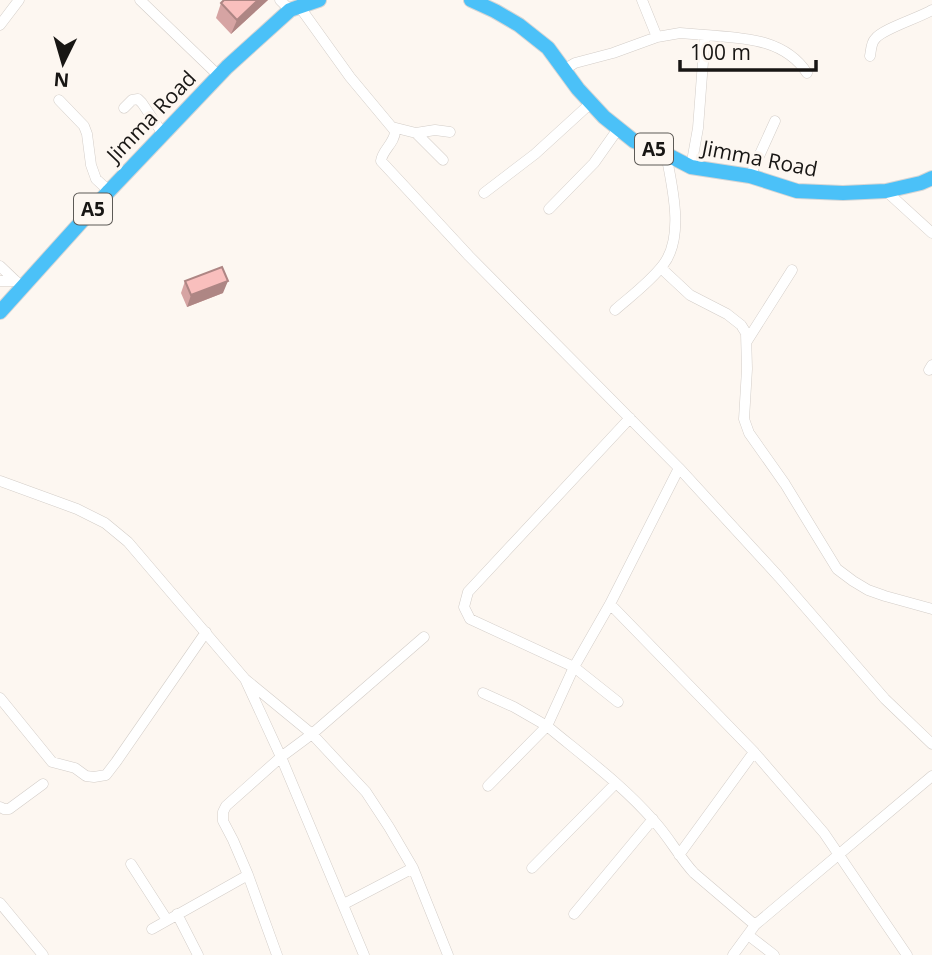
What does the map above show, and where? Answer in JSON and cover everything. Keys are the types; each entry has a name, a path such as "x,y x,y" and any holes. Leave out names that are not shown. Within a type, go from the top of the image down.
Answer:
{"highway":[{"name":"Jimma Road","path":"0,312 19,284 290,5 319,0"},
{"name":"Jimma Road","path":"471,0 495,10 548,48 578,89 618,129 635,141 691,167 750,176 797,191 886,191 932,178"}],"street":[{"path":"0,24 19,0"},
{"path":"141,0 219,76"},
{"path":"642,0 657,37"},
{"path":"290,5 392,127 395,135 381,161 469,256 679,468 885,699 932,744"},
{"path":"870,56 875,38 883,32 932,10"},
{"path":"565,69 575,63 614,53 657,37 680,33 751,39 774,46 794,57 807,73"},
{"path":"691,167 698,128 705,35"},
{"path":"124,108 132,100 138,99 163,134"},
{"path":"59,100 84,126 96,179 109,191"},
{"path":"484,193 592,103"},
{"path":"750,176 775,121"},
{"path":"392,127 416,133 435,130 450,132"},
{"path":"549,209 594,163 618,129"},
{"path":"416,133 443,160"},
{"path":"615,310 661,268 672,247 676,205 666,154"},
{"path":"886,191 931,229"},
{"path":"0,266 19,284"},
{"path":"661,268 690,295 727,314 746,332 744,419 749,433 785,484 837,569 868,590 932,609"},
{"path":"747,341 792,270"},
{"path":"0,282 19,284"},
{"path":"618,702 574,667 470,619 464,607 468,592 630,418"},
{"path":"488,786 547,726 574,667 610,604 679,468"},
{"path":"0,481 77,509 105,523 128,542 245,680 312,734 366,792 389,827 412,868 448,955"},
{"path":"610,604 754,752 824,833 907,955"},
{"path":"0,698 48,759 75,768 86,776 102,777 116,762 206,632"},
{"path":"277,955 248,875 223,821 223,812 226,806 281,757 312,734 425,637"},
{"path":"245,680 281,757 364,955"},
{"path":"483,693 547,726 616,783 653,819 694,873 755,925"},
{"path":"680,855 754,752"},
{"path":"733,955 755,925 932,776"},
{"path":"532,868 616,783"},
{"path":"0,807 9,808 43,784"},
{"path":"573,914 653,819"},
{"path":"131,864 167,920"},
{"path":"344,904 412,868"},
{"path":"152,929 248,875"},
{"path":"0,903 43,955"},
{"path":"177,914 198,955"},
{"path":"748,935 774,955"}],"building":[{"path":"224,0 258,0 237,20 221,3"},
{"path":"222,267 228,281 191,295 185,281"}]}
